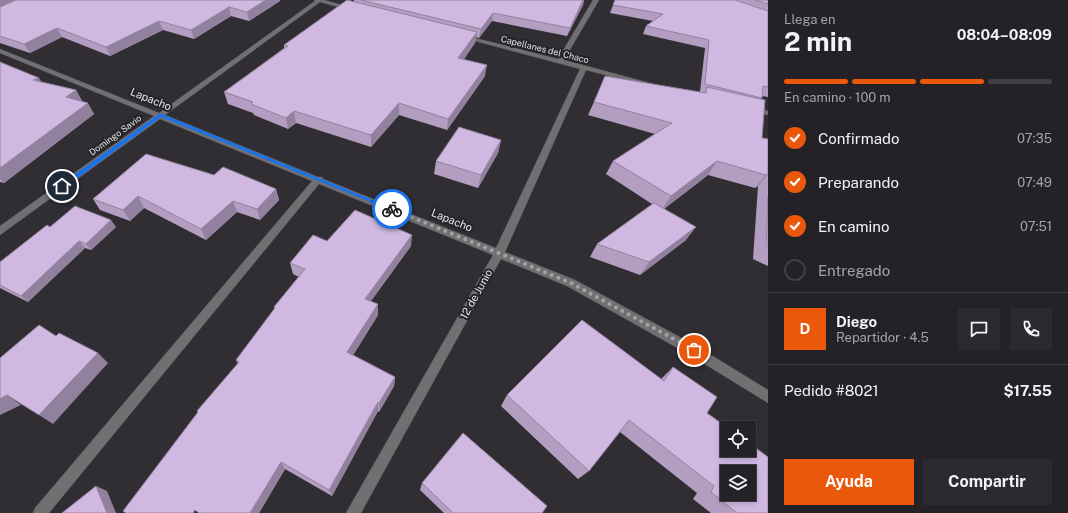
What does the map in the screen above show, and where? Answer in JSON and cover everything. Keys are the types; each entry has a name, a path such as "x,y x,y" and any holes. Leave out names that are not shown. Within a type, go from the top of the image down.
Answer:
{"street":[{"path":"319,0 357,10"},
{"name":"Domingo Savio","path":"0,231 319,0"},
{"path":"560,62 596,0"},
{"name":"Capellanes del Chaco","path":"455,35 661,87"},
{"name":"Lapacho","path":"0,51 319,179 571,283 694,350 768,398"},
{"name":"12 de Junio","path":"353,513 499,253 584,68"},
{"path":"745,107 768,113"},
{"path":"40,513 319,179"}],"building":[{"path":"16,0 266,0 247,12 229,7 191,30 159,21 106,47 57,28 24,44 0,36 0,7"},
{"path":"347,0 477,32 458,58 487,65 448,119 399,103 371,135 294,111 286,118 251,104 253,102 224,92 288,46 284,45"},
{"path":"361,0 583,0 570,28 493,13 481,29"},
{"path":"615,0 735,0 768,11 768,87 763,86 762,98 705,84 709,40 646,26 663,14 613,5"},
{"path":"755,0 768,0 768,4"},
{"path":"0,62 39,78 33,80 76,90 66,97 88,103 0,168"},
{"path":"605,76 706,93 707,87 765,100 762,138 768,139 768,174 766,175 717,161 671,196 613,161 672,123 594,102"},
{"path":"459,127 501,140 481,175 436,161"},
{"path":"146,154 214,175 223,167 276,189 257,209 233,201 201,229 138,196 123,210 93,199"},
{"path":"768,197 768,247 766,246"},
{"path":"654,203 696,227 649,262 597,244"},
{"path":"75,206 111,220 86,244 79,241 21,296 0,285 0,262 47,225 50,227"},
{"path":"355,210 412,235 365,299 378,304 347,352 395,377 379,403 378,402 329,490 281,462 250,513 199,513 195,510 193,513 126,513 123,511 198,412 197,411 239,362 236,360 275,308 274,307 305,269 290,263 313,235 327,241"},
{"path":"582,320 664,381 673,367 717,397 707,413 720,422 720,457 756,457 756,448 768,457 768,513 737,513 722,501 756,501 756,465 720,465 720,499 711,492 714,486 629,420 589,471 507,395"},
{"path":"39,325 56,336 59,333 98,353 39,415 7,395 0,399 0,358"},
{"path":"463,433 547,506 542,513 453,513 422,483"},
{"path":"96,486 107,513 62,513"}],"way so far":[{"path":"392,209 571,283 694,350"}],"route":[{"path":"62,186 160,115 392,209"}]}
